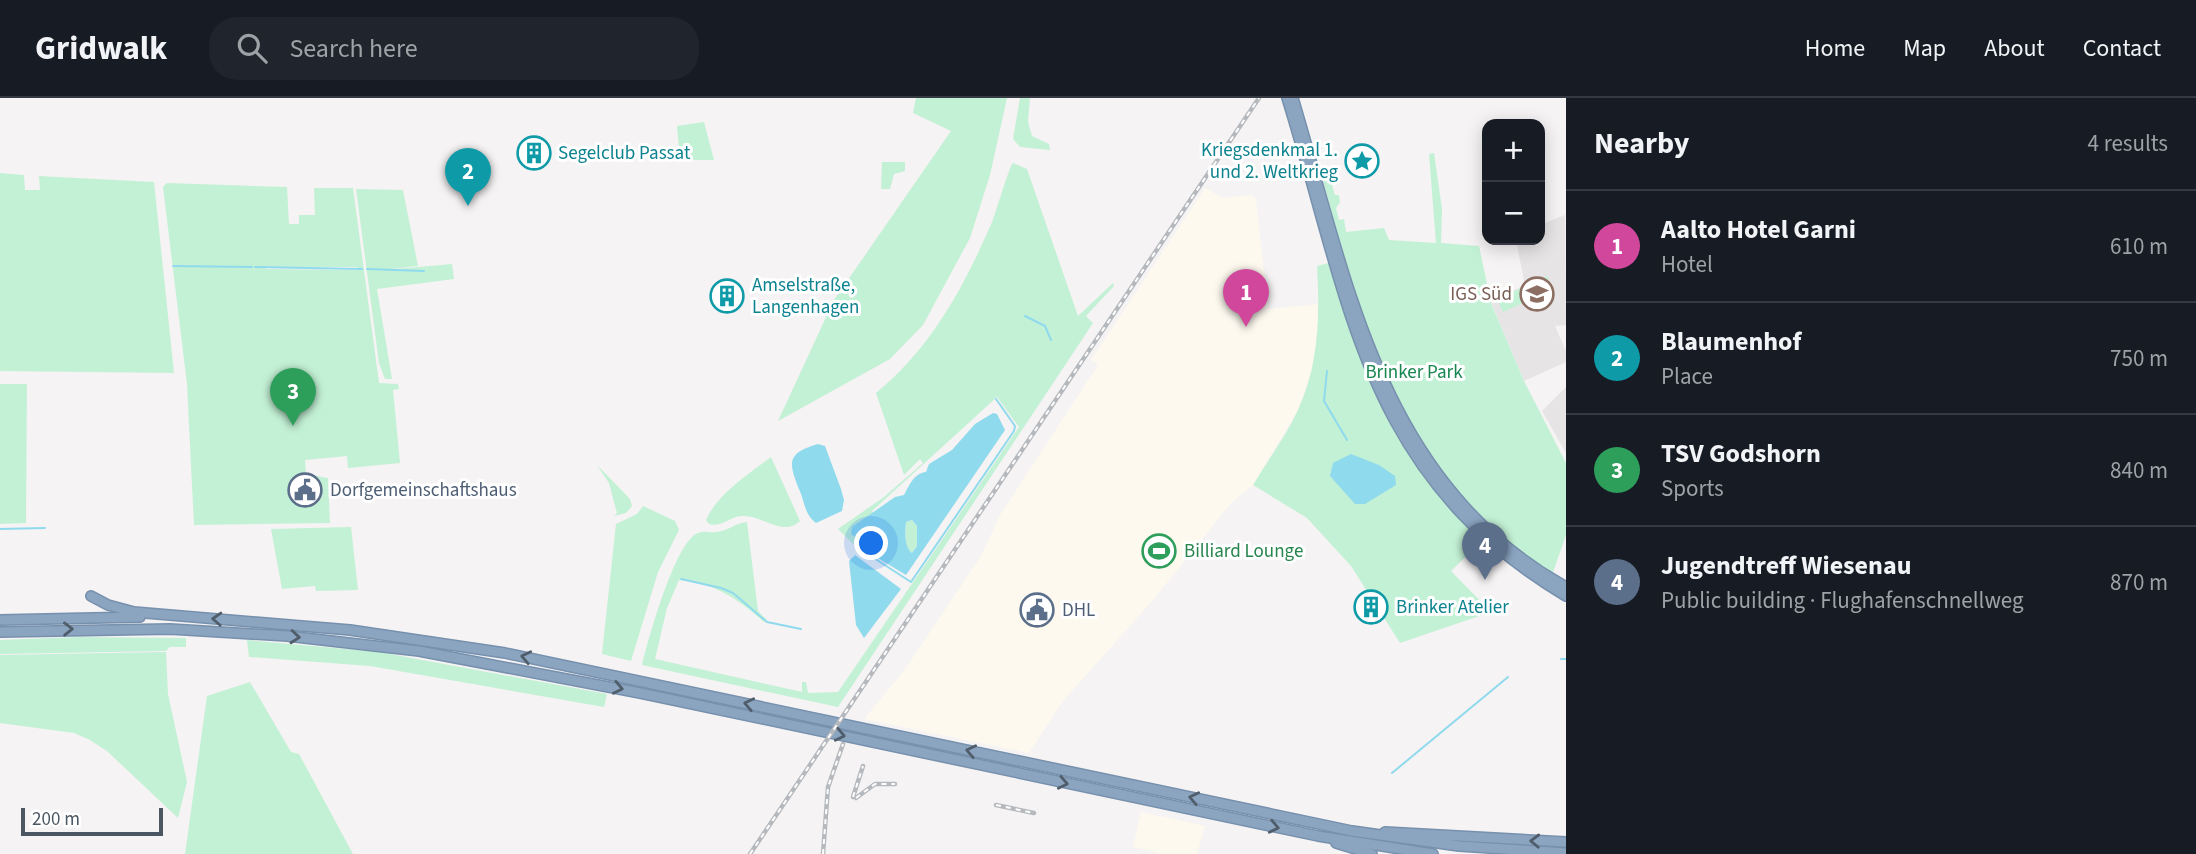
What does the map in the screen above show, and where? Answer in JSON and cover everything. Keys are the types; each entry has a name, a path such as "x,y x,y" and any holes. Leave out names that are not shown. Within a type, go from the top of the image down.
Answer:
{"highway":[{"path":"1287,98 1348,311 1380,394 1405,440 1428,475 1467,522 1513,563 1566,596"},
{"path":"1293,98 1354,310 1401,418 1434,472 1472,517 1517,556 1566,587"},
{"path":"92,596 134,612 350,630 505,653 1352,831 1459,846 1566,853"},
{"path":"0,620 194,618"},
{"path":"0,632 170,629 299,637 419,651 640,693 1298,832 1433,854"},
{"path":"1352,831 1562,842"},
{"path":"1318,836 1372,854"}],"shaded area":[{"path":"1205,188 1223,198 1251,195 1256,199 1268,309 1320,304 1313,368 1298,410 1253,485 1231,503 1153,600 1063,701 1029,753 864,719 903,672 981,556 1000,515 1098,365 1091,360"},
{"name":"IGS Süd","path":"1565,215 1566,325 1555,326 1566,351 1566,362 1524,381 1491,302 1525,285 1517,245 1545,245 1545,223"},
{"path":"1566,387 1566,453 1542,411"},
{"path":"1141,812 1205,826 1197,854 1162,854 1133,847"}],"green space":[{"path":"916,98 1007,98 990,175 970,238 923,325 890,359 778,421 834,300 951,131 913,113"},
{"path":"1020,98 1030,98 1028,122 1032,136 1049,144 1050,150 1020,147 1013,139"},
{"path":"704,122 714,160 680,160 677,126"},
{"name":"Brinker Park","path":"1434,153 1442,209 1441,243 1479,246 1491,303 1524,381 1566,463 1566,535 1552,575 1492,531 1451,571 1491,612 1400,643 1351,566 1307,518 1253,485 1293,420 1305,393 1314,358 1318,321 1317,266 1344,259 1323,180 1337,177 1332,185 1335,195 1339,195 1340,202 1336,208 1339,220 1344,219 1346,232 1384,228 1389,240 1436,243 1429,154"},
{"path":"882,162 905,162 905,171 894,174 890,189 881,189"},
{"path":"1013,163 1027,169 1078,316 1113,283 1114,286 1086,316 1093,323 838,707 642,665 663,595 679,556 688,542 696,534 720,531 747,522 758,611 767,620 764,622 735,599 715,589 679,580 667,608 655,659 802,692 802,682 806,682 808,693 838,692 1019,427 997,397 872,511 874,514 858,537 866,544 866,551 856,546 838,529 884,497 923,463 920,459 904,475 876,393 913,356 944,315 970,270 992,222"},
{"path":"0,173 24,175 25,190 40,190 39,176 154,182 174,373 0,371"},
{"path":"167,183 287,187 289,224 299,224 299,215 315,215 314,188 353,188 379,383 398,384 399,389 393,390 400,463 348,468 347,456 305,460 306,474 328,478 330,523 194,525 187,384 163,187","holes":["265,267 357,267 358,270"]},
{"path":"356,189 403,190 418,266 374,271 452,264 454,279 377,289 392,379 385,379 379,363"},
{"path":"1547,276 1553,289 1503,312 1497,299"},
{"path":"0,384 27,384 26,523 0,524"},
{"path":"771,457 800,521 787,527 741,516 717,525 709,524 706,520 718,501"},
{"path":"597,465 630,499 632,506 626,513 614,516 617,513 609,483"},
{"path":"643,506 675,521 679,530 658,572 631,661 602,654 616,524 637,514"},
{"path":"912,520 917,526 917,546 912,553 906,543 905,534 906,522"},
{"path":"351,527 358,590 316,591 315,586 282,589 271,529"},
{"path":"78,637 186,638 186,647 170,647 166,651 0,654 0,640"},
{"path":"247,640 379,652 607,694 604,707 370,666 249,657"},
{"path":"166,652 168,694 187,782 178,818 107,751 90,740 74,733 0,723 0,655"},
{"path":"250,682 291,752 299,754 353,854 185,854 207,696"}],"water":[{"path":"993,413 997,414 1005,430 906,575 866,551 865,544 851,534 852,527 895,497 904,495 915,477 926,472 929,464 952,450 975,424","holes":["912,520 917,526 917,546 912,553 906,543 906,522"]},
{"path":"818,444 825,446 844,500 842,511 816,523 807,512 792,465 795,455"},
{"path":"1351,454 1379,465 1395,476 1396,485 1365,504 1355,504 1330,476 1333,463"},
{"path":"855,555 901,589 864,638 856,625 849,561"}],"waterway":[{"path":"173,266 252,267"},
{"path":"255,267 362,269"},
{"path":"367,269 424,271"},
{"path":"1025,316 1045,326 1051,340"},
{"path":"1327,371 1324,401 1347,440"},
{"path":"863,551 911,582 1014,431 1015,426 996,399"},
{"path":"0,529 45,528"},
{"path":"681,579 721,588 733,593 767,622 801,629"},
{"path":"1561,659 1566,659"},
{"path":"1392,773 1508,677"}],"railway":[{"path":"750,854 1259,98"},
{"path":"823,854 828,787 843,744"},
{"path":"853,797 863,766"},
{"path":"856,798 875,784 895,784"},
{"path":"996,805 1034,813"}],"place":[{"name":"Segelclub Passat","path":"534,153"},
{"name":"Kriegsdenkmal 1. und 2. Weltkrieg","path":"1362,161"},
{"name":"Blaumenhof","path":"468,206"},
{"name":"IGS Süd","path":"1537,294"},
{"name":"Amselstraße, Langenhagen","path":"727,296"},
{"name":"Aalto Hotel Garni","path":"1246,327"},
{"name":"TSV Godshorn","path":"293,426"},
{"name":"Dorfgemeinschaftshaus","path":"305,490"},
{"name":"Billiard Lounge","path":"1159,551"},
{"name":"Jugendtreff Wiesenau","path":"1485,580"},
{"name":"Brinker Atelier","path":"1371,607"},
{"name":"DHL","path":"1037,610"}]}
